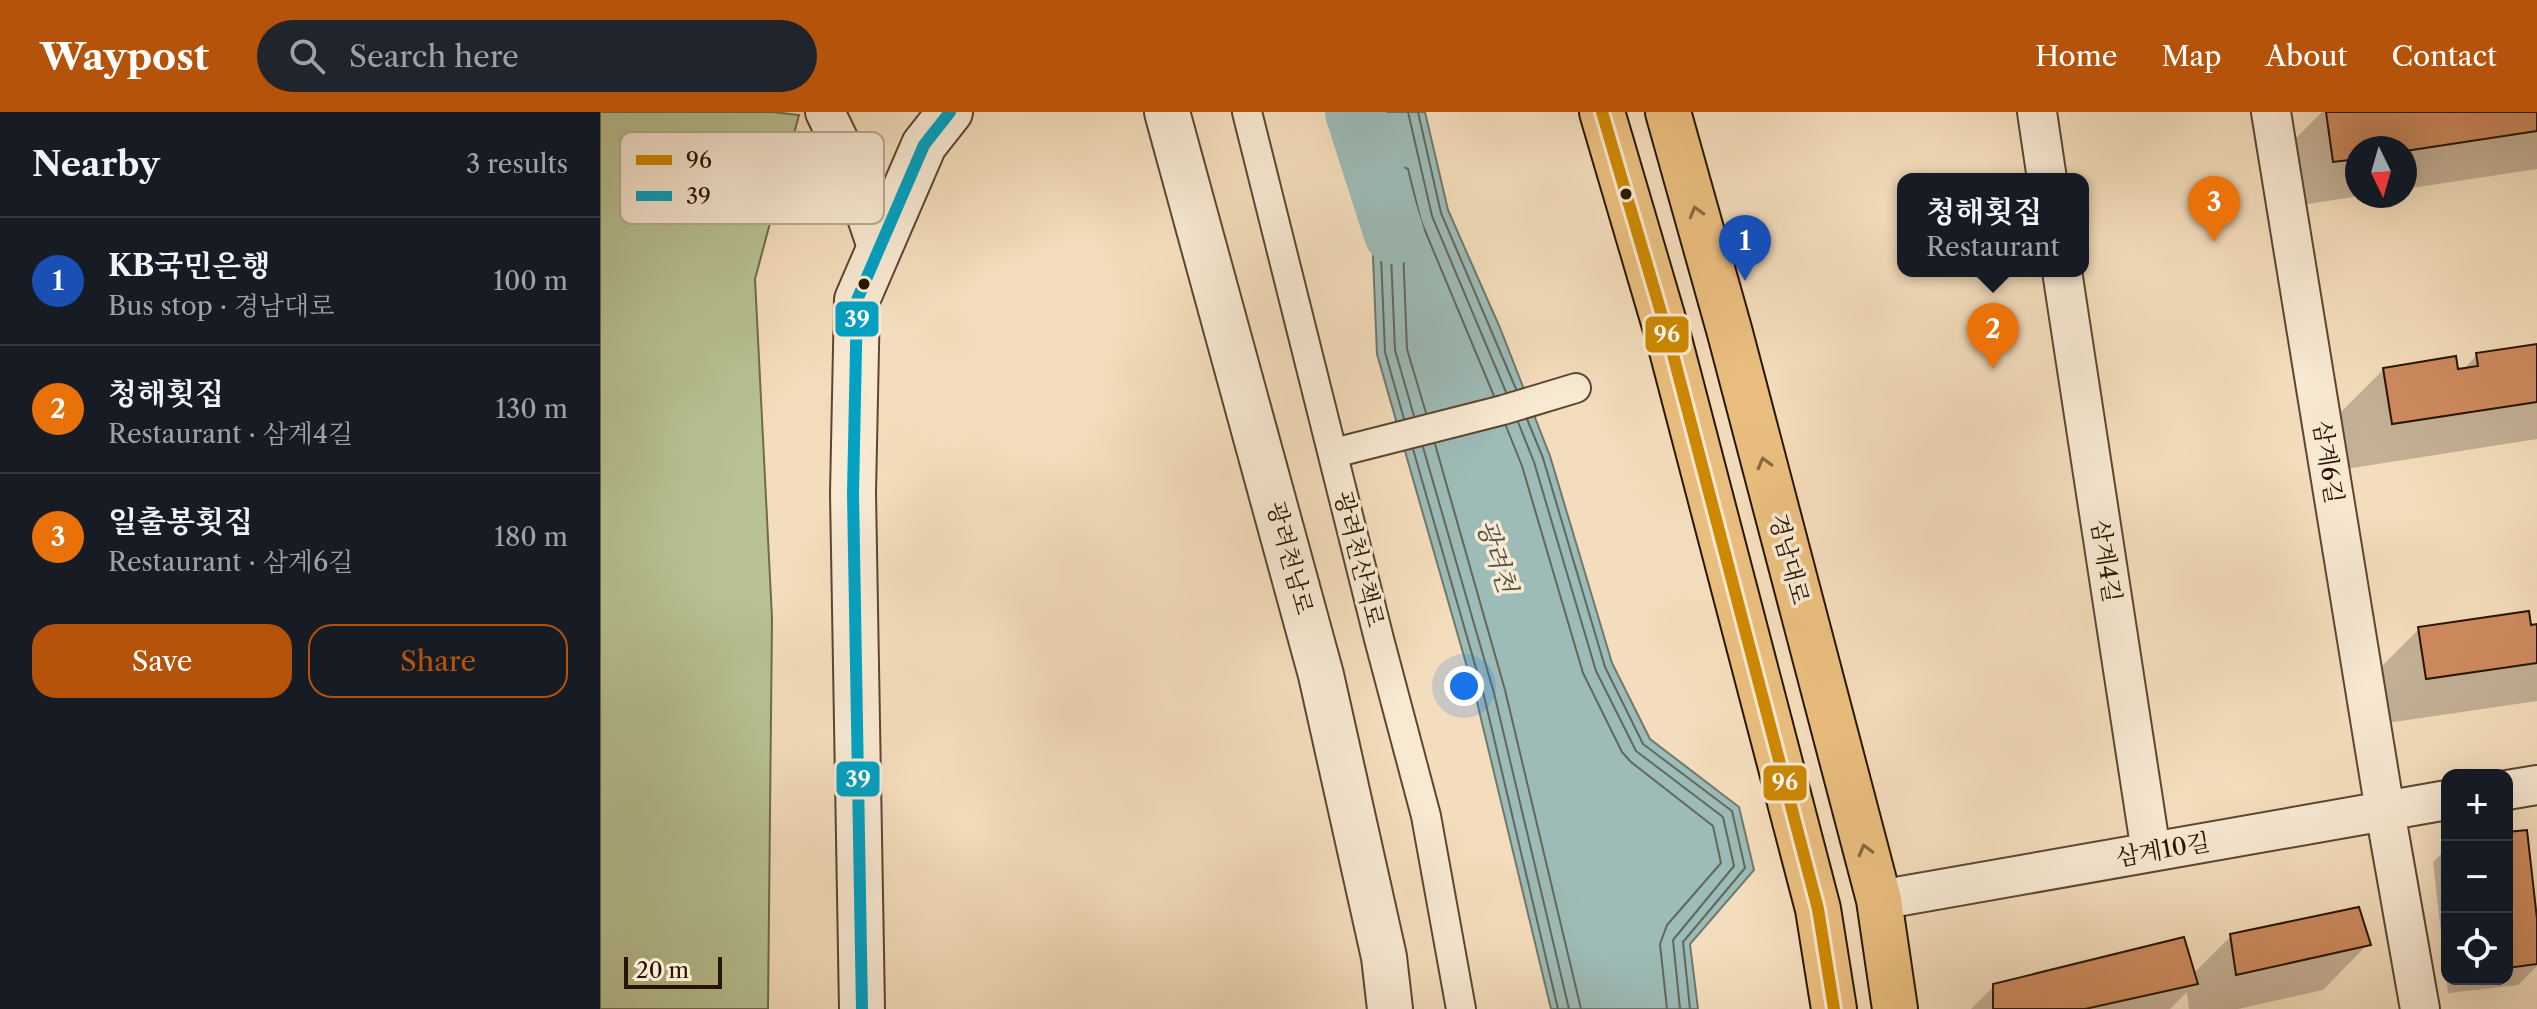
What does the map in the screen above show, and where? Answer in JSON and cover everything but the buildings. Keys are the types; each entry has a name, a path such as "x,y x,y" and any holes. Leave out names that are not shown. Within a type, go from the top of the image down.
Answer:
{"highway":[{"path":"1602,112 1670,343 1818,909 1834,1009"},
{"name":"경남대로","path":"1668,112 1730,333 1879,900 1895,1009"}],"street":[{"path":"825,112 835,132"},
{"path":"862,1009 853,509 857,300 924,145 950,112"},
{"name":"광려천남로","path":"1167,112 1321,675 1384,957 1390,1009"},
{"name":"광려천산책로","path":"1247,112 1426,816 1461,1009"},
{"path":"2037,112 2046,173"},
{"name":"삼계6길","path":"2271,112 2420,1009"},
{"path":"869,224 878,250"},
{"name":"삼계4길","path":"2063,277 2151,852"},
{"path":"1334,453 1576,388"},
{"path":"2513,789 2537,785"},
{"name":"삼계10길","path":"1879,900 2441,801"}],"green space":[{"path":"600,112 773,112 799,115 794,132 620,132 620,224 770,224 755,279 772,618 768,1009 600,1009"}],"water":[{"path":"1367,112 1425,112 1448,210 1500,328 1550,456 1612,663 1650,739 1739,807 1754,870 1690,944 1698,1009 1551,1009 1476,698 1377,354"}],"waterway":[{"name":"광려천","path":"1355,112 1394,234"}],"transit line":[{"name":"39","path":"862,1009 853,493 857,300 924,145 950,112"},
{"name":"96","path":"1602,112 1670,343 1818,909 1834,1009"}],"place":[{"name":"일출봉횟집","path":"2214,242"},
{"name":"KB국민은행","path":"1745,281"},
{"name":"청해횟집","path":"1993,369"}]}
